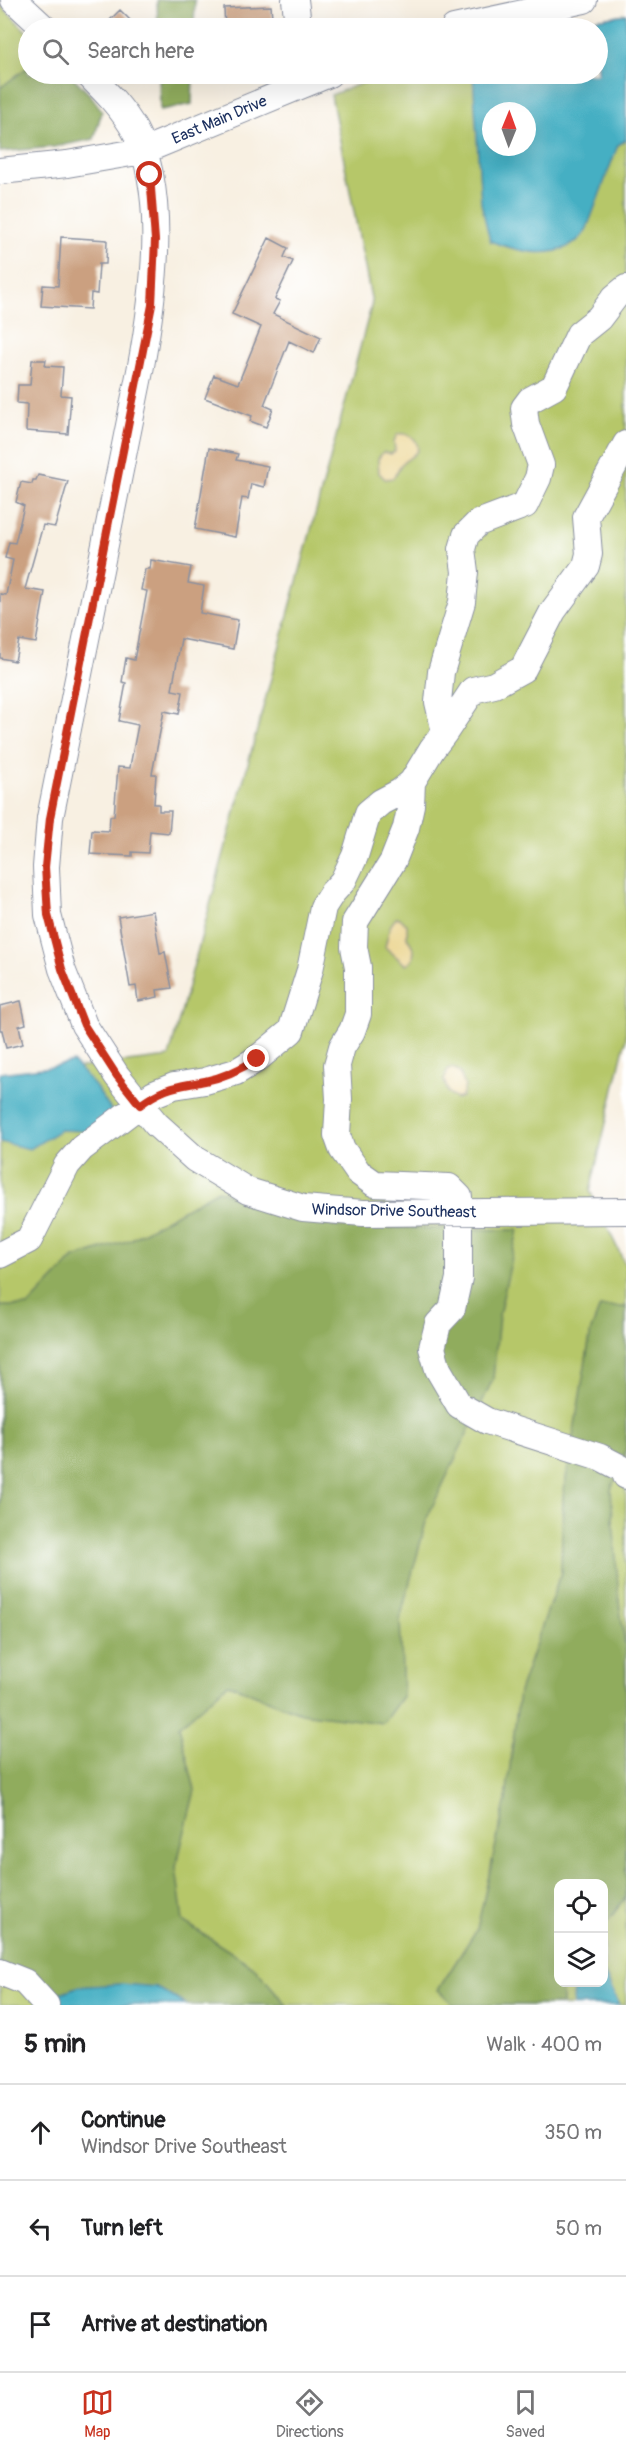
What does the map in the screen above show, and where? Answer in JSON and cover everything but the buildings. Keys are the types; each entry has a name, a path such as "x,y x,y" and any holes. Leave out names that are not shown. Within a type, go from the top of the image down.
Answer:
{"street":[{"path":"14,0 34,18"},
{"path":"295,0 296,18"},
{"path":"491,18 543,4 576,1"},
{"name":"Windsor Drive Southeast","path":"98,84 134,130 143,151 150,175 155,240 152,305 58,772 45,867 48,915 62,969 84,1025 117,1076 156,1124 195,1158 248,1191 303,1208 363,1212 626,1210"},
{"name":"East Main Drive","path":"0,171 67,164 143,151 305,84"},
{"path":"445,732 438,702 441,672 462,602 465,578 462,549 466,535 478,523 525,505 530,498 541,465 526,424 524,408 530,400 554,387 579,334 599,318 615,297 626,288"},
{"path":"0,1255 29,1240 67,1165 82,1148 154,1094 174,1086 206,1081 236,1072 257,1059 291,1031 310,970 323,908 343,881 355,856 368,813 412,782 473,690 494,685 523,669 553,611 586,566 589,554 586,517 626,444"},
{"path":"412,782 411,805 406,828 393,861 355,922 354,947 358,967 358,1014 352,1031 342,1047 337,1065 339,1099 337,1136 342,1149 358,1172 375,1184 449,1187 459,1197 459,1278 452,1309 438,1324 432,1347 438,1369 459,1406 487,1421 600,1457 625,1470 626,1476"},
{"path":"0,1972 25,1982 46,2005"}],"green space":[{"path":"157,0 195,0 194,18 158,18"},
{"path":"0,4 18,23 18,74 0,88"},
{"path":"626,14 626,1038 590,1191 626,1266 626,2005 0,2005 0,1077 169,1057 372,303 331,95 360,84 608,84 608,18 602,18"},
{"path":"18,74 18,84 80,84 102,111 94,139 54,147 0,152 0,88"},
{"path":"159,84 193,84 192,104 160,110"},
{"path":"218,1190 270,1213 338,1227 518,1230 499,1315 493,1379 427,1518 400,1619 403,1695 383,1723 301,1713 228,1684 179,1726 195,1790 176,1867 183,1921 254,1967 287,2005 186,2005 156,1987 52,1996 0,1964 0,1306 28,1306 74,1258 130,1240"},
{"path":"600,1307 626,1307 626,1449 611,1490 619,1600 626,1652 626,1897 608,1921 608,1879 554,1879 554,1987 562,1987 562,2005 454,2005 438,1990 477,1929 506,1799 519,1692 561,1572 563,1496 591,1330"}],"sand":[{"path":"398,434 412,437 418,449 402,463 393,478 385,479 379,473 378,459 383,452 391,454 395,451 394,441"},
{"path":"396,918 400,918 407,925 407,937 414,949 413,959 406,965 385,947 390,926"},
{"path":"452,1068 459,1071 465,1086 462,1097 456,1099 448,1092 444,1080 448,1070"}],"water":[{"path":"626,14 626,140 618,145 586,231 566,248 554,251 528,252 490,241 481,203 474,84 608,84 608,18 602,18"},
{"path":"73,1062 95,1086 115,1116 88,1131 60,1130 30,1149 0,1142 0,1073"},
{"path":"608,1981 619,2005 573,2005 574,1987 608,1987"},
{"path":"121,1984 156,1987 186,2005 60,2005 52,1996 77,1987"}],"route":[{"path":"150,175 155,240 152,305 50,818 45,867 48,915 62,969 84,1025 117,1076 140,1105 154,1094 174,1086 206,1081 236,1072 257,1059"}]}
